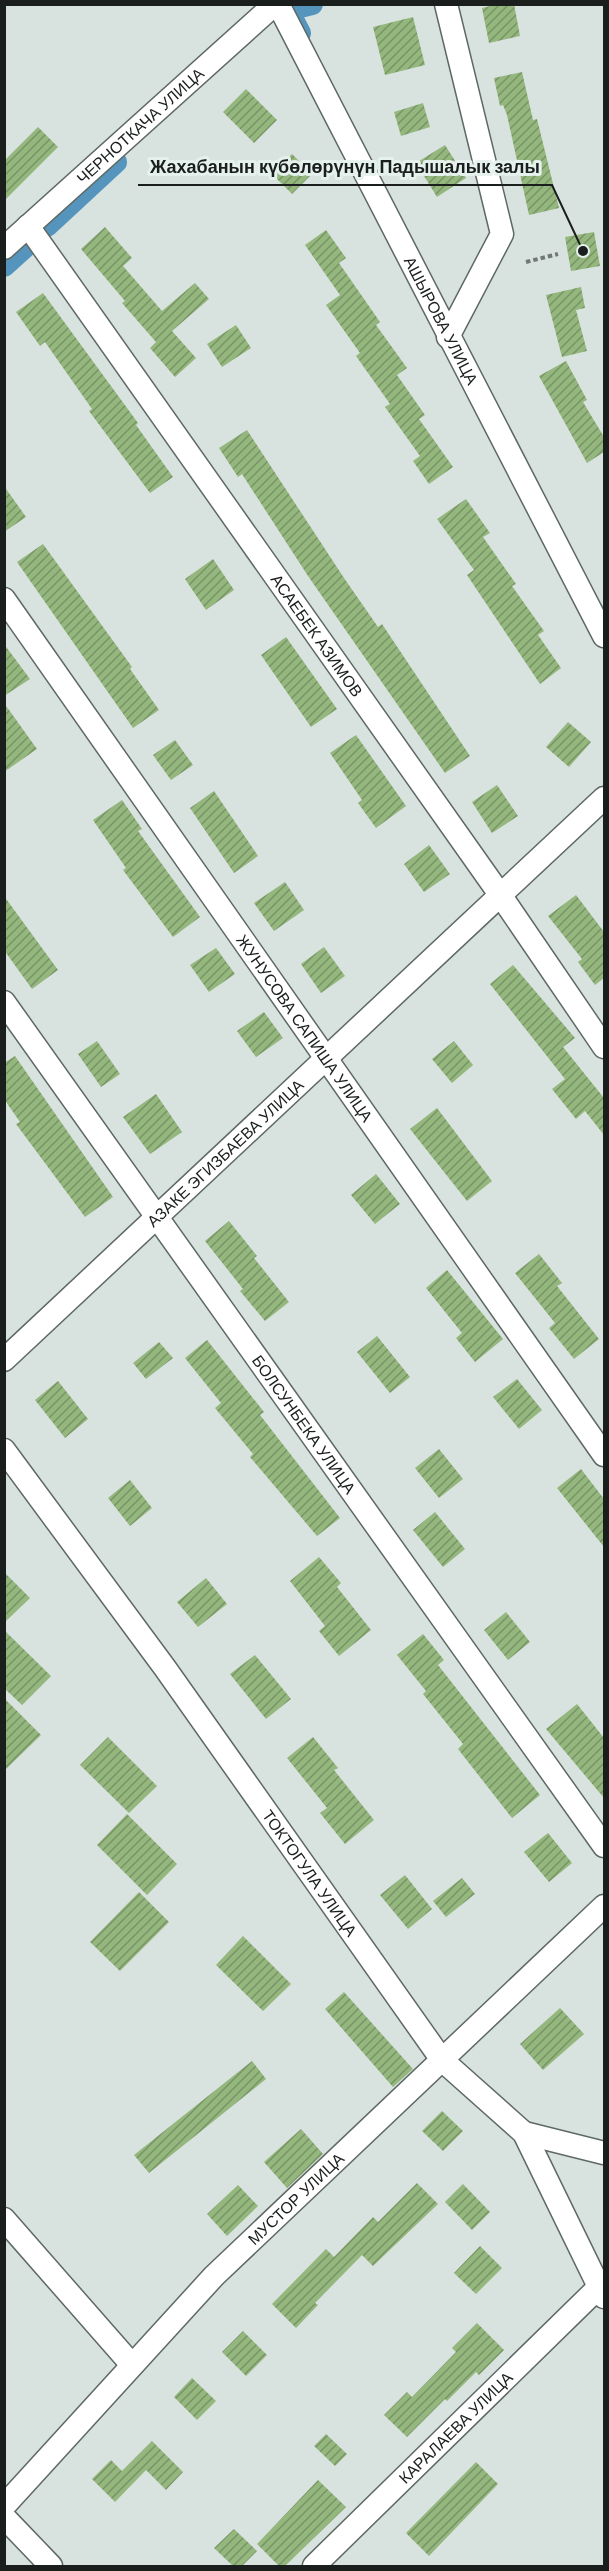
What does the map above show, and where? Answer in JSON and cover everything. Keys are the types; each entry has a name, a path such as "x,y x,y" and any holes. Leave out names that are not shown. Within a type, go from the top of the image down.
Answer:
{"street":[{"name":"ЧЕРНОТКАЧА УЛИЦА","path":"4,248 276,4"},
{"name":"АШЫРОВА УЛИЦА","path":"276,4 604,636"},
{"path":"446,4 502,234 448,337"},
{"name":"АСАЕБЕК АЗИМОВ","path":"28,226 501,896 604,1047"},
{"name":"ЖУНУСОВА САПИША УЛИЦА","path":"4,599 604,1455"},
{"name":"АЗАКЕ ЭГИЗБАЕВА УЛИЦА","path":"4,1360 604,798"},
{"name":"БОЛСУНБЕКА УЛИЦА","path":"4,1002 604,1846"},
{"name":"ТОКТОГУЛА УЛИЦА","path":"4,1450 165,1668 442,2060 524,2133 601,2292"},
{"name":"МУСТОР УЛИЦА","path":"4,2506 214,2276 604,1906"},
{"path":"524,2133 604,2153"},
{"path":"4,2219 132,2365"},
{"name":"КАРАЛАЕВА УЛИЦА","path":"314,2566 601,2292"},
{"path":"4,2517 51,2566"}],"path":[{"path":"526,262 558,254"}],"building":[{"path":"498,4 514,4 520,36 489,43 482,8"},
{"path":"413,17 425,65 385,75 373,27"},
{"path":"522,72 533,120 537,119 559,208 529,215 507,115 503,105 500,106 494,78"},
{"path":"246,89 277,120 254,143 223,112"},
{"path":"423,103 430,127 401,136 394,112"},
{"path":"38,127 58,147 4,201 4,161"},
{"path":"445,145 466,178 437,197 416,163"},
{"path":"292,154 312,174 292,194 272,174"},
{"path":"105,227 132,258 123,266 162,311 195,283 209,299 172,331 196,358 175,377 150,348 156,342 122,303 125,301 81,249"},
{"path":"326,230 346,258 339,263 380,322 376,325 407,368 397,375 425,415 419,419 453,467 429,484 413,461 420,456 385,407 390,404 356,356 360,353 326,305 340,295 305,245"},
{"path":"594,232 600,266 571,271 565,237"},
{"path":"581,287 585,308 576,310 587,351 562,357 546,295"},
{"path":"43,293 138,423 136,425 173,477 150,493 89,411 92,409 45,342 40,346 16,312"},
{"path":"236,325 251,348 222,367 207,344"},
{"path":"566,361 587,400 583,402 604,437 604,452 587,463 539,376"},
{"path":"247,430 344,578 378,627 382,624 470,756 445,773 308,576 242,474 238,477 219,448"},
{"path":"4,486 26,517 4,532"},
{"path":"466,499 490,533 483,537 516,584 512,586 544,631 538,635 561,668 540,684 467,575 474,570 437,519"},
{"path":"43,544 132,667 130,669 159,710 133,728 17,562"},
{"path":"213,559 234,590 206,610 185,579"},
{"path":"286,637 337,709 311,727 261,655"},
{"path":"4,644 30,679 4,696"},
{"path":"4,703 37,749 4,772"},
{"path":"568,722 591,742 569,767 546,747"},
{"path":"356,735 406,806 376,828 358,803 362,800 330,753"},
{"path":"175,740 193,765 171,780 153,755"},
{"path":"497,785 518,816 492,833 472,802"},
{"path":"214,791 258,856 234,873 190,808"},
{"path":"122,800 142,829 138,831 200,917 173,937 123,870 126,868 93,820"},
{"path":"429,845 450,874 424,892 404,864"},
{"path":"285,882 304,910 274,931 254,903"},
{"path":"576,895 604,932 604,978 595,985 578,962 582,959 548,916"},
{"path":"4,896 58,970 32,989 4,950"},
{"path":"324,947 345,976 321,993 301,964"},
{"path":"216,948 235,974 209,992 190,965"},
{"path":"513,965 575,1038 563,1047 604,1098 604,1135 585,1111 576,1119 552,1089 565,1079 490,984"},
{"path":"264,1012 283,1038 256,1057 237,1031"},
{"path":"97,1041 120,1074 101,1087 78,1054"},
{"path":"454,1041 473,1065 452,1083 432,1059"},
{"path":"15,1056 113,1197 85,1217 16,1124 20,1122 4,1099 4,1063"},
{"path":"156,1094 182,1132 150,1154 123,1117"},
{"path":"437,1108 492,1181 467,1201 410,1129"},
{"path":"376,1174 400,1204 375,1224 351,1195"},
{"path":"229,1221 257,1256 254,1258 289,1302 265,1321 240,1291 243,1289 205,1241"},
{"path":"539,1254 562,1283 557,1286 599,1339 574,1359 549,1328 555,1323 515,1273"},
{"path":"447,1270 503,1339 475,1362 456,1338 462,1333 426,1288"},
{"path":"377,1336 410,1377 390,1393 357,1352"},
{"path":"207,1340 264,1412 260,1415 340,1518 317,1536 250,1457 253,1454 215,1408 221,1403 185,1358"},
{"path":"159,1342 173,1358 146,1379 133,1363"},
{"path":"517,1379 542,1410 519,1429 493,1397"},
{"path":"58,1381 88,1419 65,1438 35,1400"},
{"path":"439,1449 463,1479 439,1498 415,1468"},
{"path":"581,1469 604,1499 604,1547 557,1488"},
{"path":"130,1480 152,1508 130,1526 108,1498"},
{"path":"435,1512 465,1549 443,1567 413,1530"},
{"path":"319,1557 341,1583 337,1587 371,1630 339,1656 319,1631 325,1626 290,1581"},
{"path":"4,1572 30,1598 4,1623"},
{"path":"206,1578 227,1604 198,1627 177,1602"},
{"path":"506,1612 530,1642 508,1660 484,1630"},
{"path":"4,1630 51,1676 22,1705 4,1688"},
{"path":"423,1634 444,1660 438,1665 540,1795 512,1818 458,1749 463,1744 423,1694 426,1691 397,1655"},
{"path":"255,1655 291,1699 266,1719 230,1674"},
{"path":"4,1698 41,1735 4,1771"},
{"path":"577,1704 604,1738 604,1798 546,1729"},
{"path":"108,1737 157,1786 129,1813 80,1765"},
{"path":"313,1737 338,1768 334,1770 374,1820 345,1844 320,1813 327,1808 287,1758"},
{"path":"127,1814 177,1864 147,1895 97,1845"},
{"path":"548,1833 572,1863 549,1882 524,1852"},
{"path":"405,1875 432,1909 408,1929 380,1895"},
{"path":"462,1878 475,1894 446,1917 433,1901"},
{"path":"139,1892 169,1922 120,1971 90,1942"},
{"path":"243,1936 291,1984 263,2011 216,1965"},
{"path":"344,1992 413,2069 393,2087 325,2009"},
{"path":"560,2008 584,2034 543,2070 520,2044"},
{"path":"252,2061 266,2079 149,2173 134,2155"},
{"path":"442,2111 463,2131 443,2151 422,2131"},
{"path":"301,2129 323,2154 287,2188 264,2162"},
{"path":"417,2183 438,2204 373,2266 362,2255 315,2303 318,2305 296,2328 272,2304 326,2249 334,2257 373,2217 378,2222"},
{"path":"463,2184 490,2212 472,2230 445,2202"},
{"path":"238,2185 258,2206 227,2236 207,2214"},
{"path":"480,2246 502,2268 476,2294 454,2273"},
{"path":"477,2323 504,2350 479,2375 476,2372 447,2401 445,2399 407,2437 384,2415 407,2392 412,2397 456,2352 452,2348"},
{"path":"243,2331 267,2355 246,2376 222,2352"},
{"path":"192,2378 216,2401 197,2420 174,2397"},
{"path":"326,2434 347,2454 335,2466 314,2446"},
{"path":"152,2441 183,2472 166,2490 146,2470 115,2502 92,2479 111,2460 122,2471"},
{"path":"476,2462 498,2484 429,2556 406,2533"},
{"path":"318,2480 346,2507 285,2566 279,2566 257,2544"},
{"path":"234,2529 257,2551 242,2566 233,2566 214,2548"}],"waterway":[{"path":"300,33 288,10 312,4"},
{"path":"47,226 116,162"},
{"path":"4,266 25,247"}],"place":[{"name":"Жахабанын күбөлөрүнүн Падышалык залы","path":"583,251"}]}
